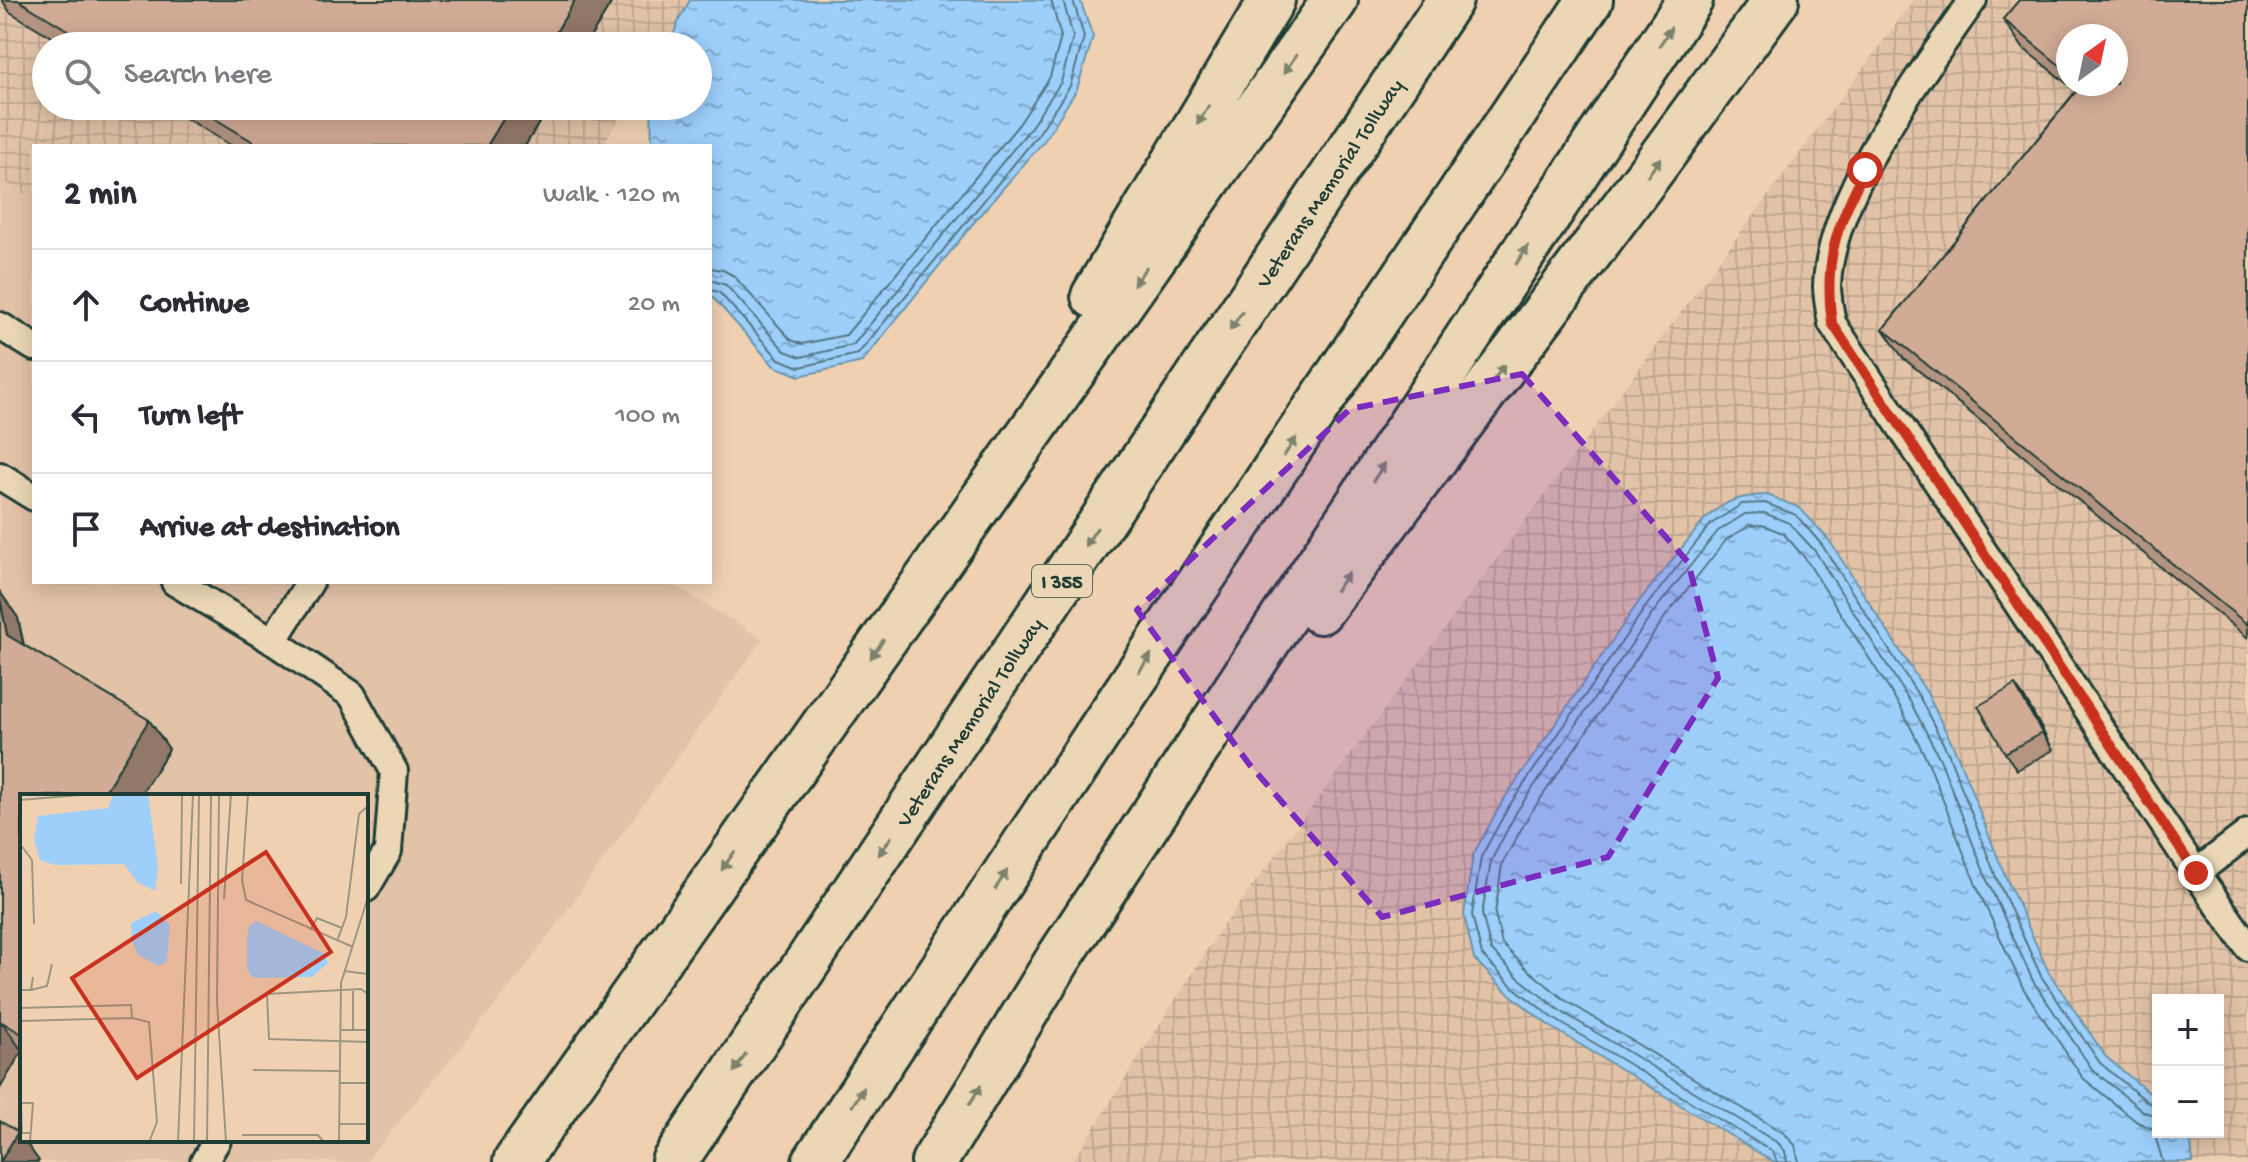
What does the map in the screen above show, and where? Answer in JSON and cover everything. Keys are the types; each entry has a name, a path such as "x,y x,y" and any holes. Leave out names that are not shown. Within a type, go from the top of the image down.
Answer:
{"highway":[{"path":"904,612 1272,0"},
{"path":"516,1162 1335,0"},
{"name":"Veterans Memorial Tollway","path":"674,1162 1450,0"},
{"path":"815,1162 1590,0"},
{"path":"934,1162 1059,958 1690,0"},
{"path":"1059,958 1776,0"}],"lane":[{"path":"1973,0 1904,98 1846,206 1832,251 1827,288 1832,323 2248,947"},
{"path":"0,326 32,346"},
{"path":"0,476 32,496"},
{"path":"178,584 273,641 352,695 394,771 388,851 368,885"},
{"path":"273,641 309,584"},
{"path":"2196,873 2248,833"},
{"path":"204,1162 216,1142"}],"highlighted area":[{"path":"1522,374 1688,562 1718,678 1608,857 1382,917 1249,764 1137,610 1350,409"}],"shaded area":[{"path":"0,0 692,0 673,32 32,32 32,120 618,120 603,144 32,144 32,199 0,179"},
{"path":"1914,0 2248,0 2248,1162 1072,1162 1219,931"},
{"path":"0,179 32,199 32,584 672,584 763,639 520,975 366,1162 0,1162"}],"water":[{"path":"690,0 1080,0 1093,37 1077,89 1044,141 979,216 862,362 799,376 774,366 712,296 712,144 652,144 651,120 712,120 712,32 674,32"},
{"path":"1767,495 1800,508 1829,540 1927,693 1956,752 2004,873 2048,971 2106,1057 2152,1095 2152,1138 2186,1138 2191,1144 2193,1162 1774,1162 1548,1025 1507,992 1474,959 1464,915 1473,855 1502,802 1640,600 1705,519 1733,500"}],"building":[{"path":"18,0 575,0 556,32 71,32"},
{"path":"2019,0 2248,0 2248,625 1883,329 2072,96 2128,96 2128,24 2056,24 2056,62 2003,19"},
{"path":"217,120 503,120 488,144 257,144"},
{"path":"0,599 7,635 149,720 103,794 20,794 20,1033 2,1022 0,1025"},
{"path":"2015,685 2042,733 2005,753 1978,706"},
{"path":"0,1121 18,1132 0,1162"}],"route":[{"path":"1865,170 1846,206 1832,251 1827,288 1832,323 2196,873"}]}
